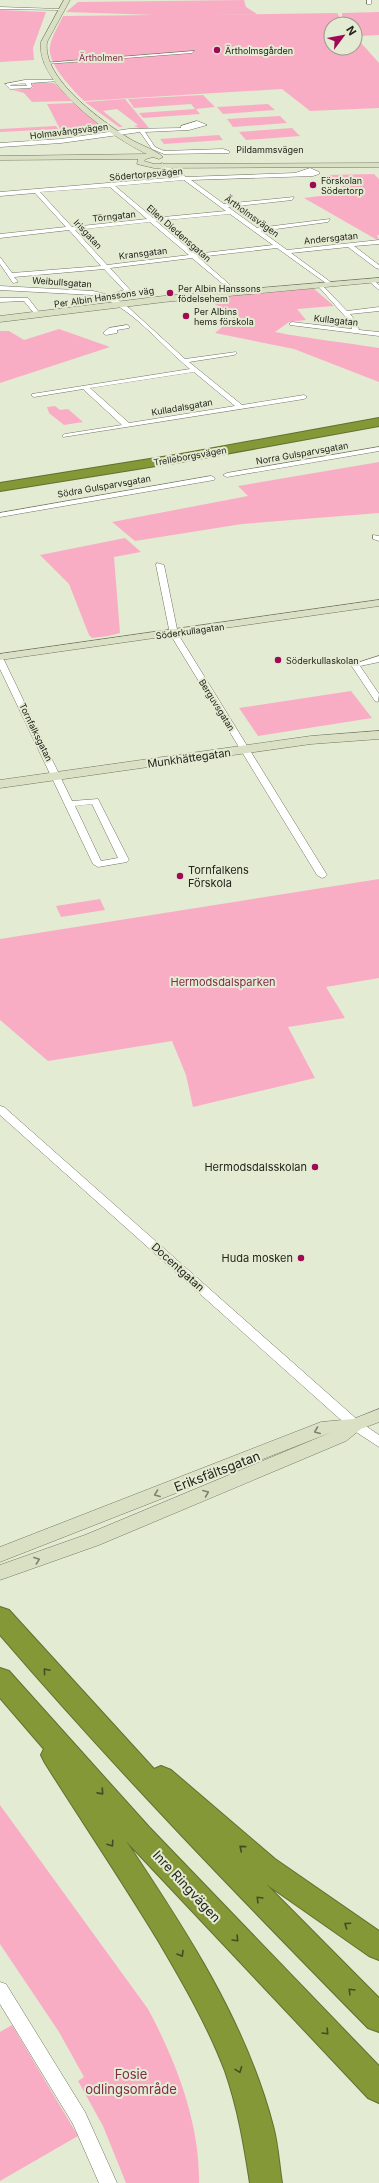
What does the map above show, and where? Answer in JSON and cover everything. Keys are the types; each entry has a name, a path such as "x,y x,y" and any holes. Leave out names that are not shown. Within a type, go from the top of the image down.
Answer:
{"highway":[{"name":"Trelleborgsvägen","path":"0,480 202,449 379,417"},
{"name":"Trelleborgsvägen","path":"0,487 181,458 379,422"},
{"path":"0,1617 62,1690 239,1879 379,2018"},
{"name":"Inre Ringvägen","path":"0,1679 31,1716 212,1914 379,2088"},
{"path":"62,1690 188,1803 265,1868 379,1947"},
{"path":"31,1716 92,1815 155,1910 199,1986 231,2050 252,2107 264,2158 266,2183"}],"street":[{"path":"67,0 60,10 43,47 46,63 56,81 73,99 118,133 141,155"},
{"path":"0,8 60,10"},
{"path":"46,63 192,52"},
{"path":"28,82 56,81"},
{"name":"Holmavångsvägen","path":"0,145 45,142 141,130 183,128"},
{"path":"141,130 151,146 159,151 203,153"},
{"path":"0,158 126,158 141,155 160,157"},
{"path":"0,162 141,155 160,157 169,160 163,165"},
{"name":"Ärtholmsvägen","path":"141,155 163,165 186,179 330,284"},
{"name":"Pildammsvägen","path":"160,157 379,159"},
{"name":"Pildammsvägen","path":"163,165 379,165"},
{"name":"Södertorpsvägen","path":"0,194 186,179 294,175"},
{"name":"Ellen Diedensgatan","path":"112,186 235,292"},
{"name":"Irisgatan","path":"36,191 128,291 109,297"},
{"path":"223,206 292,198"},
{"name":"Törngatan","path":"0,236 72,230 230,212"},
{"path":"255,230 328,220"},
{"name":"Andersgatan","path":"286,252 379,242"},
{"path":"348,245 378,267"},
{"name":"Kransgatan","path":"11,276 106,267 278,246"},
{"path":"1,263 20,289"},
{"path":"376,281 379,288"},
{"name":"Per Albin Hanssons väg","path":"0,319 39,316 235,292 376,281"},
{"path":"320,285 354,323 356,331"},
{"name":"Weibullsgatan","path":"0,288 93,293 109,297 121,305"},
{"path":"0,300 26,299 39,316"},
{"name":"Kulladalsgatan","path":"121,305 184,361 239,406"},
{"path":"345,313 379,310"},
{"name":"Kullagatan","path":"292,324 379,334"},
{"path":"111,329 127,327"},
{"path":"184,361 234,353"},
{"path":"34,395 195,370"},
{"path":"84,387 127,425"},
{"name":"Kulladalsgatan","path":"65,436 239,406 304,397"},
{"name":"Norra Gulsparvsgatan","path":"227,475 379,449"},
{"name":"Södra Gulsparvsgatan","path":"0,515 212,478"},
{"name":"Berguvsgatan","path":"160,565 174,634 322,875"},
{"name":"Söderkullagatan","path":"0,659 379,603"},
{"name":"Tornfalksgatan","path":"0,659 98,864 124,860 95,801 70,804"},
{"path":"378,699 355,665 379,659"},
{"name":"Munkhättegatan","path":"0,784 245,751 311,740 379,735"},
{"name":"Docentgatan","path":"0,1109 355,1425 379,1442"},
{"name":"Eriksfältsgatan","path":"0,1574 92,1540 340,1436 355,1425 379,1415"},
{"name":"Eriksfältsgatan","path":"0,1555 327,1426 355,1425"},
{"path":"0,1989 79,2118 108,2183"}],"green space":[{"name":"Ärtholmen","path":"244,0 246,7 257,14 207,15 337,13 339,16 323,16 323,56 363,56 363,45 379,63 379,108 310,111 282,89 84,101 62,76 52,61 50,54 52,39 63,16 155,15 66,12 78,2"},
{"path":"0,10 46,12 33,48 34,60 0,62"},
{"path":"379,12 379,35 363,36 363,16 342,16 342,13"},
{"path":"34,83 54,83 73,101 32,102 24,93 13,90 33,88 32,85"},
{"path":"203,95 215,107 196,109 200,114 143,118 139,113 195,109 191,104 134,108 128,99"},
{"path":"125,99 149,128 141,129 134,126 138,125 117,109 103,111 123,127 119,127 85,102"},
{"path":"74,103 106,130 84,133 60,129 47,104"},
{"path":"268,104 275,110 223,114 217,107"},
{"path":"280,116 287,123 233,127 227,119"},
{"path":"56,126 58,129 0,132 0,129"},
{"path":"292,128 300,136 246,140 239,132"},
{"path":"219,135 223,140 164,144 160,139"},
{"path":"374,174 379,179 379,235 377,235 379,241 304,198 352,192 326,177 327,175"},
{"path":"313,288 334,306 297,309 306,320 289,322 275,332 379,348 379,382 294,349 215,333 236,315 203,298"},
{"path":"59,329 110,347 0,383 0,331 9,331 24,340"},
{"path":"55,406 60,410 68,409 83,422 64,425 49,413 47,407"},
{"path":"379,462 379,513 242,524 135,541 112,522 248,496 238,486"},
{"path":"125,538 141,552 114,557 120,633 92,638 89,635 69,584 40,555"},
{"path":"351,691 372,718 258,736 239,708"},
{"name":"Hermodsdalsparken","path":"379,879 379,978 326,987 345,1018 288,1027 315,1078 193,1107 186,1075 172,1041 48,1061 0,1020 0,939"},
{"path":"100,899 105,910 61,917 56,906"},
{"name":"Fosie odlingsområde","path":"0,1805 148,2009 177,2071 191,2115 198,2160 199,2183 126,2183 103,2126 78,2081 84,2077 59,2032 0,1944"},
{"path":"12,2025 78,2136 0,2181 0,2032"}],"place":[{"name":"Ärtholmsgården","path":"217,50"},
{"name":"Förskolan Södertorp","path":"313,185"},
{"name":"Per Albin Hanssons födelsehem","path":"170,293"},
{"name":"Per Albins hems förskola","path":"186,316"},
{"name":"Söderkullaskolan","path":"278,660"},
{"name":"Tornfalkens Förskola","path":"180,876"},
{"name":"Hermodsdalsskolan","path":"315,1167"},
{"name":"Huda mosken","path":"301,1258"}]}
